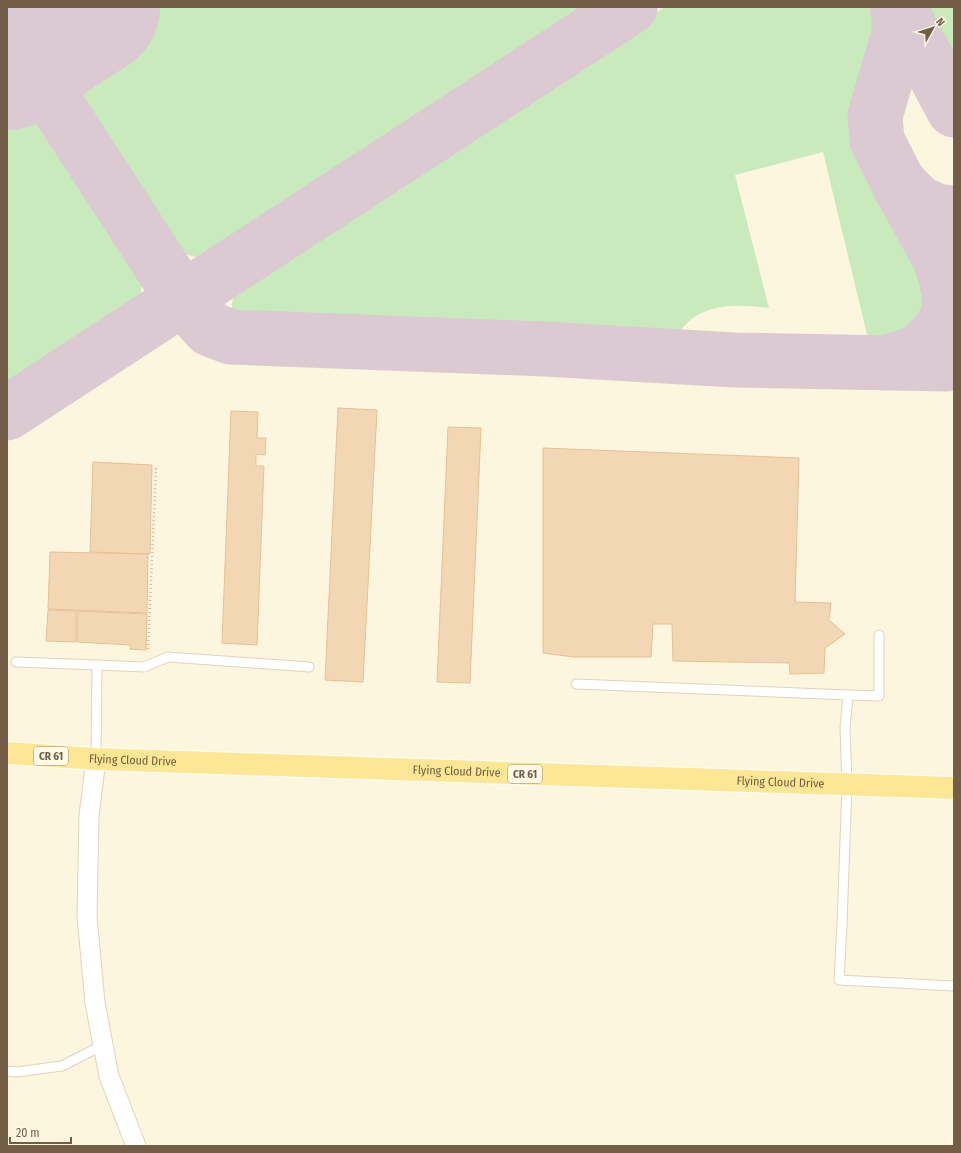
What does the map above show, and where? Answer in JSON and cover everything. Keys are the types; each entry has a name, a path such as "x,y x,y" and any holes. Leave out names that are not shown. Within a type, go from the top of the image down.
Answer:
{"main road":[{"name":"Flying Cloud Drive","path":"7,753 96,759 954,788"}],"street":[{"path":"96,759 89,816 87,916 95,1004 109,1076 136,1146"}],"lane":[{"path":"576,684 879,696 879,635"},
{"path":"16,662 144,667 168,657 309,667"},
{"path":"96,759 97,665"},
{"path":"848,695 845,728 847,785 839,980 954,986"},
{"path":"7,1071 17,1072 62,1066 103,1045"}],"path":[{"path":"148,652 156,470 152,470"}],"green space":[{"path":"155,7 594,7 213,253 196,257 177,252 159,239 73,107 72,88 76,68 87,51"},
{"path":"665,7 878,7 879,20 876,46 859,102 856,124 857,135 859,146 866,164 928,279 931,297 924,317 916,325 883,343 869,343 823,152 735,175 769,308 731,306 713,309 693,318 677,333 546,330 236,314 232,312 234,296 242,281"},
{"path":"923,7 954,7 954,66"},
{"path":"19,103 39,109 54,126 133,249 143,271 141,293 127,307 7,386 7,104"}],"building":[{"path":"338,408 377,410 363,682 325,680"},
{"path":"231,411 258,412 257,438 266,438 265,455 256,454 256,466 264,466 257,645 222,643"},
{"path":"448,427 481,428 470,683 437,682"},
{"path":"543,448 799,458 795,602 831,603 829,620 845,634 825,648 824,673 790,674 789,663 673,661 672,624 653,624 651,657 574,657 543,653"},
{"path":"93,462 152,465 150,554 90,552"},
{"path":"50,552 148,554 147,613 48,609"},
{"path":"48,610 76,611 76,642 46,641"},
{"path":"77,611 147,614 146,650 130,649 131,645 77,642"}],"taxiway":[{"path":"7,413 630,7"},
{"path":"897,7 899,17 899,34 875,116 877,140 897,180 906,191 919,203 936,211 954,213"},
{"path":"899,7 954,110"},
{"path":"7,28 182,298 210,329 231,337 545,349 734,360 947,364 954,359"},
{"path":"885,363 906,357 921,350 935,337 947,319 950,296 939,257 898,183"}],"runway":[{"path":"7,61 91,7"}]}
